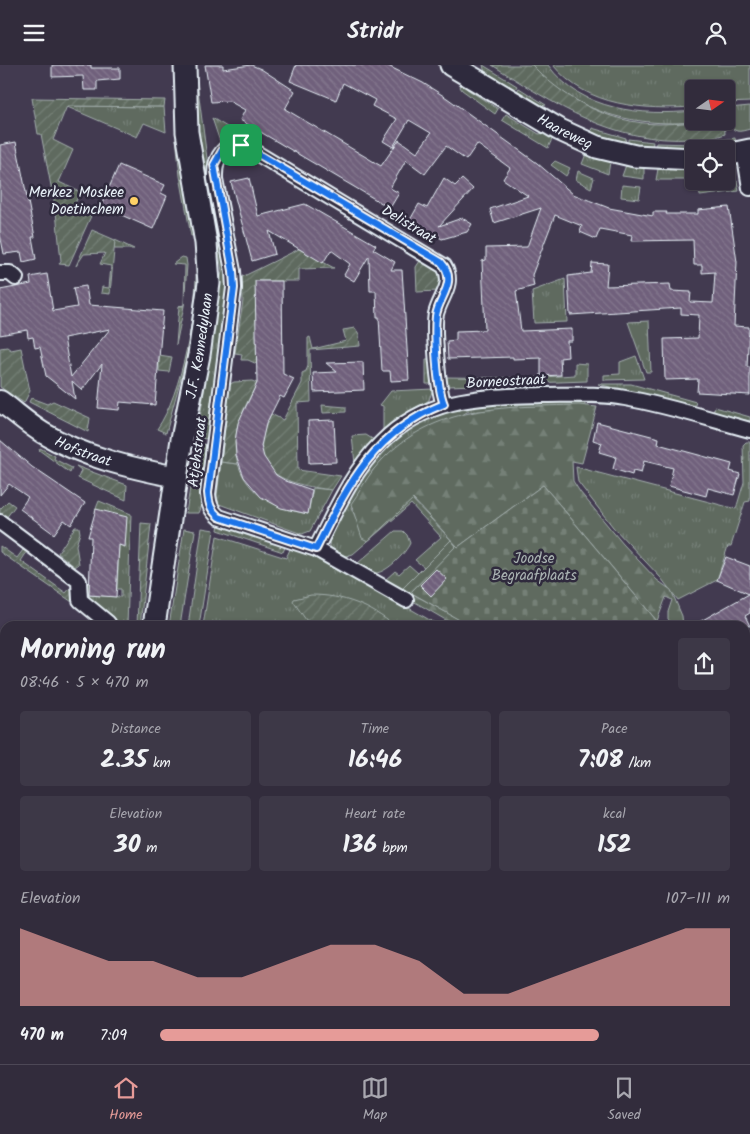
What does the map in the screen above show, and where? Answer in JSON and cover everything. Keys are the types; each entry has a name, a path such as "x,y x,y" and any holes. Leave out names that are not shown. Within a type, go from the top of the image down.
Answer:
{"main road":[{"name":"J.F. Kennedylaan","path":"155,621 176,477 200,346 209,283 206,243 187,132 185,65"},
{"name":"Haareweg","path":"451,65 560,130 597,147 635,156 685,159"}],"street":[{"name":"Delistraat","path":"232,145 248,148 444,266 448,288 436,315 439,386 444,404"},
{"name":"Atjehstraat","path":"232,145 223,149 214,165 233,271 234,288 208,493 209,504 212,511 219,517 316,549"},
{"path":"740,152 750,188"},
{"path":"0,273 10,273 16,278"},
{"name":"Borneostraat","path":"316,549 346,491 369,456 383,442 420,414 444,404 489,396 609,395 750,430"},
{"name":"Hofstraat","path":"0,401 42,432 77,449 116,463 176,477"},
{"path":"0,523 79,581 80,601 105,621"},
{"path":"316,549 406,600"}],"green space":[{"path":"483,65 517,86 514,91 485,73"},
{"path":"492,65 532,65 545,78 574,99 606,114 640,123 685,123 685,130 725,130 725,134 692,139 663,139 636,135 586,119 539,94"},
{"path":"532,65 548,65 577,92 595,101 634,111 685,111 685,123 660,123 614,115 592,108 571,97 551,83"},
{"path":"553,65 750,65 750,102 735,103 735,80 685,80 685,107 656,108 618,103 599,98 582,90"},
{"path":"463,80 467,89 498,109 495,114 462,90 460,87"},
{"path":"194,82 197,82 209,174 228,282 209,439 197,438 222,271 198,129"},
{"path":"519,88 546,105 538,107 516,93"},
{"path":"32,98 165,100 164,107 67,106 53,140 73,150 59,182 80,192 73,208 91,216 69,265 59,264 61,261 56,212 41,134 38,134"},
{"path":"65,106 164,107 166,132 144,123 137,137"},
{"path":"750,106 750,129 734,130 735,107"},
{"path":"506,114 539,134 545,133 553,137 548,148 502,120"},
{"path":"212,118 242,136 240,140 221,145"},
{"path":"592,128 626,138 625,144 590,134"},
{"path":"178,137 195,235 191,236 180,176 176,138"},
{"path":"735,138 736,144 735,140 722,140"},
{"path":"628,139 653,142 652,148 628,144"},
{"path":"656,143 685,144 685,150 655,148"},
{"path":"586,154 610,162 608,174 582,164"},
{"path":"555,161 570,168 566,176 551,165"},
{"path":"626,165 644,168 644,179 622,176"},
{"path":"658,169 685,170 685,180 656,180"},
{"path":"578,171 594,178 591,188 576,180"},
{"path":"735,181 737,181 739,191 700,196 699,190 735,190"},
{"path":"622,185 641,187 639,199 621,197"},
{"path":"92,230 115,240 110,294 101,293 102,287 109,288 111,266 100,264 105,253 84,254 76,266"},
{"path":"115,240 134,249 114,249"},
{"path":"299,249 334,268 299,269 299,281 256,281 257,364 248,360 241,360 242,354 235,353 243,301 242,277"},
{"path":"182,257 186,258 187,265 184,306 179,306 184,305 185,265 173,264"},
{"path":"422,258 439,270 440,290 417,292 416,267"},
{"path":"196,262 199,262 200,271 195,326 166,433 157,429 166,414 174,394 187,349 194,302"},
{"path":"565,279 567,322 534,323 532,291"},
{"path":"179,306 184,306 176,345"},
{"path":"649,321 651,372 646,372 628,322"},
{"path":"355,328 359,334 360,346 310,350 311,402 297,403 298,470 341,476 332,490 299,484 284,479 273,472 265,462 262,450 263,434 271,414 283,420 302,383 302,373 306,371 308,366 308,338 310,337 313,349 346,341 343,330"},
{"path":"7,347 11,350 21,348 30,391 24,403 0,387 0,348"},
{"path":"159,355 172,357 169,372 159,371"},
{"path":"636,356 644,379 604,380 604,375 620,374 620,362"},
{"path":"426,359 431,359 432,384 426,384"},
{"path":"575,363 587,364 587,381 448,386 444,377 528,378 575,375"},
{"path":"252,381 257,383 239,422 235,442 238,464 221,462 230,384"},
{"path":"598,384 631,384 696,402 694,408"},
{"path":"433,389 429,400 383,432 383,406 380,405 391,391"},
{"path":"31,398 47,404 53,401 90,418 88,432 29,402"},
{"path":"585,400 585,406 541,406 467,412 373,470 351,508 368,541 412,499 451,540 424,567 415,560 441,537 411,504 353,554 342,557 332,549 329,540 332,531 363,476 389,445 413,427 438,415 493,403"},
{"path":"322,405 346,407 346,412 323,413"},
{"path":"579,405 597,407 582,463 572,461 573,481 623,544 657,580 671,590 682,621 670,621 668,619 672,600 666,597 657,621 543,485 458,547 413,499 368,541 362,538 351,504 374,469 395,448 418,432 442,421 468,413 522,407"},
{"path":"715,407 750,417 750,421 713,412"},
{"path":"366,435 374,440 355,464 352,436"},
{"path":"746,442 750,442 750,501 745,502 731,546 728,546 717,580 678,600 661,578 613,527 578,482 576,467 736,509 744,482 743,445"},
{"path":"197,443 208,445 201,508 199,513 186,513"},
{"path":"40,448 55,456 54,459 72,468 70,473 39,450"},
{"path":"221,462 238,464 249,485 257,493 275,504 296,511 308,514 313,488 332,490 310,531 302,534 219,504 217,496"},
{"path":"76,466 127,485 126,500 78,478 81,470"},
{"name":"Joodse Begraafplaats","path":"543,485 657,621 461,621 403,588 451,540 458,547"},
{"path":"8,501 15,506 6,518 0,514 0,509"},
{"path":"99,501 131,514 127,621 106,621 86,600 84,582 91,584 88,595 121,597 121,589 117,589 119,545 124,547 95,511"},
{"path":"141,523 151,524 141,621 137,621"},
{"path":"219,523 286,545 283,552 218,530"},
{"path":"75,527 79,527 80,533 76,545 79,564 75,567 58,553"},
{"path":"202,528 214,530 200,621 189,621"},
{"path":"184,529 195,531 181,621 170,621"},
{"path":"395,531 403,531 410,543 394,563 378,573 373,573 358,565 358,563"},
{"path":"217,536 286,558 292,545 331,563 431,621 204,621"},
{"path":"451,540 456,546 410,593 403,588"},
{"path":"0,546 17,558 23,550 27,552 21,561 66,593 73,585 75,604 0,552"},
{"path":"409,565 418,573 403,589 411,593 408,598 384,581 395,571 399,574"},
{"path":"411,593 462,621 447,621 408,598"},
{"path":"311,595 335,597 366,607 389,621 308,621 293,601 294,599"}],"building":[{"path":"52,65 91,65 91,68 120,68 120,79 97,81 97,90 84,90 83,76 52,77"},
{"path":"205,65 223,65 223,69 251,65 261,69 295,91 285,109 381,166 399,140 417,153 431,133 409,120 393,147 383,141 397,119 372,106 375,100 343,83 336,100 290,81 296,65 386,65 423,83 447,98 537,163 573,194 609,208 653,216 653,212 698,214 698,210 729,207 737,262 734,326 749,327 747,367 750,367 750,395 697,392 698,379 665,380 664,339 698,338 699,315 681,314 681,308 570,315 568,276 591,273 592,263 608,264 606,286 670,284 671,291 691,292 690,302 713,303 715,272 702,273 702,265 694,265 693,240 631,241 632,235 600,229 596,239 580,232 582,226 555,215 532,275 534,286 516,291 521,331 572,329 572,341 567,341 568,357 560,358 561,375 541,376 541,358 448,359 447,341 456,340 456,331 485,330 482,261 486,260 486,248 527,247 541,208 494,223 490,209 528,196 503,179 510,168 477,144 466,160 446,146 425,174 406,160 390,188 399,193 390,208 240,120 245,110 229,101 211,102"},
{"path":"16,142 35,237 32,237 36,259 23,262 21,252 4,254 0,234 0,145"},
{"name":"Merkez Moskee Doetinchem","path":"119,165 165,185 161,193 167,196 153,229 101,206"},
{"path":"249,178 258,216 305,204 376,245 373,249 395,262 391,270 402,270 409,380 391,381 390,371 382,371 379,317 377,317 376,291 370,291 369,256 354,281 344,275 350,264 331,250 323,263 269,231 275,254 252,261 231,182"},
{"path":"444,178 455,186 462,179 473,189 439,226 462,218 472,224 467,232 442,239 410,220 419,204 427,208"},
{"path":"47,274 53,311 77,307 73,288 86,286 89,305 163,311 155,405 120,402 119,410 98,408 102,364 82,390 72,381 75,399 46,376 40,347 35,348 33,337 28,338 27,330 0,335 0,290 31,284 30,277","holes":["110,329 71,377 64,338"]},
{"path":"255,281 282,281 283,374 294,379 284,398 280,396 266,424 261,446 264,457 276,475 286,481 312,490 308,514 281,508 261,497 244,477 236,455 235,441 238,423 257,383"},
{"path":"363,362 364,390 314,392 313,373 337,372 326,363"},
{"path":"334,420 336,462 309,463 308,421"},
{"path":"597,422 659,438 658,444 732,464 730,471 740,474 734,495 708,488 706,496 669,486 673,468 644,461 641,473 633,471 632,475 613,469 616,457 599,452 602,443 593,440"},
{"path":"0,440 32,467 85,503 71,525 64,520 54,534 20,509 28,497 9,484 0,495"},
{"path":"96,509 127,517 125,547 119,545 116,597 89,595 91,537 88,537"},
{"path":"726,557 750,566 750,613 745,616 748,621 701,621 749,594 717,580"},
{"path":"436,569 447,579 431,596 420,585"}],"place":[{"name":"Merkez Moskee Doetinchem","path":"134,201"}],"route":[{"path":"232,145 241,145 441,262 446,269 448,288 436,315 439,386 444,404 420,414 383,442 369,456 358,470 346,491 316,549 219,517 212,511 209,504 208,493 234,288 233,271 214,165 223,149 232,145"}]}
